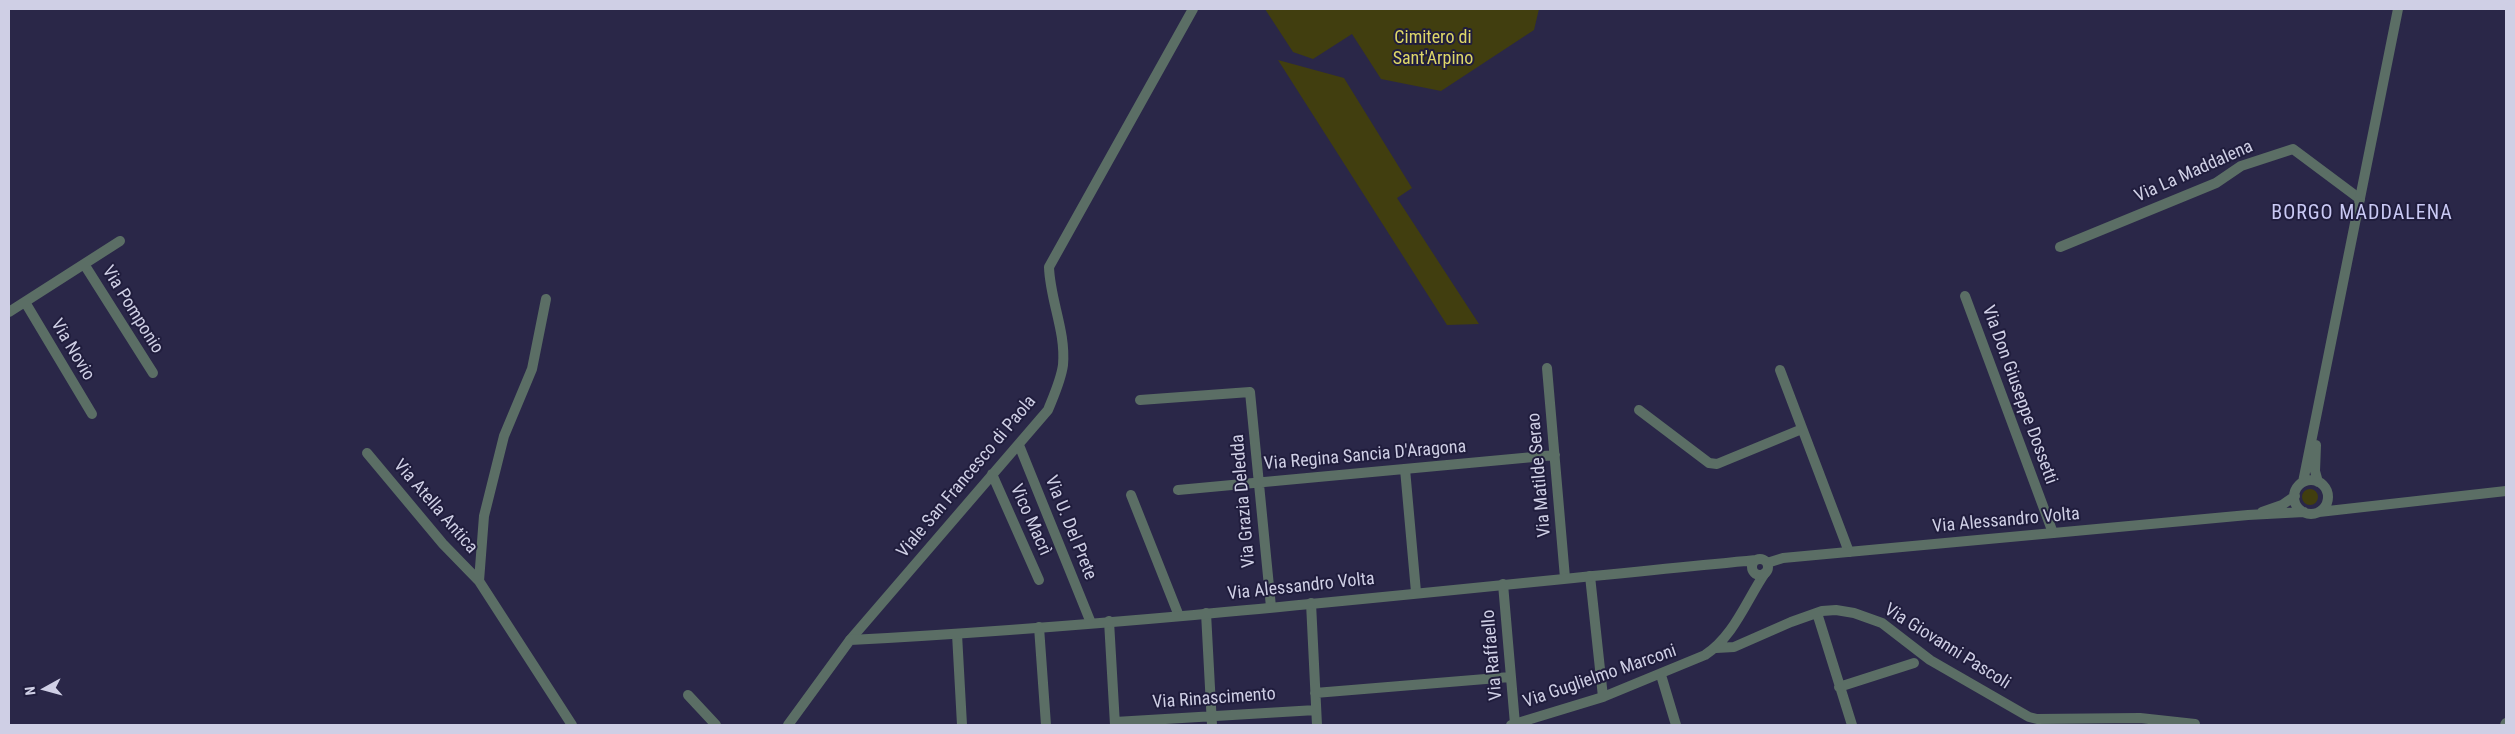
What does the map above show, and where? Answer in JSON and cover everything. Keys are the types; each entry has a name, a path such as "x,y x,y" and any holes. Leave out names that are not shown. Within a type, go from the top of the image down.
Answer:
{"street":[{"name":"Viale San Francesco di Paola","path":"788,725 850,640 1048,410 1058,387 1063,365 1062,336 1050,281 1050,267 1193,9"},
{"path":"2398,9 2315,426 2303,482 2296,490 2297,505 2304,512 2319,512 2506,491"},
{"name":"Via La Maddalena","path":"2060,247 2216,183 2241,166 2293,149 2360,199"},
{"path":"9,312 120,241"},
{"name":"Via Pomponio","path":"84,264 153,373"},
{"name":"Via Don Giuseppe Dossetti","path":"1965,296 2053,533"},
{"path":"479,581 484,516 504,436 532,369 546,299"},
{"name":"Via Novio","path":"25,302 92,414"},
{"name":"Via Matilde Serao","path":"1547,368 1565,578"},
{"path":"1780,370 1849,552"},
{"name":"Via Grazia Deledda","path":"1140,400 1250,392 1270,607"},
{"path":"1639,410 1709,463 1717,464 1802,429"},
{"path":"2315,426 2315,471 2318,482"},
{"name":"Via U. Del Prete","path":"1019,445 1091,623"},
{"name":"Via Atella Antica","path":"367,453 443,544 479,581 572,725"},
{"name":"Via Regina Sancia D'Aragona","path":"1178,490 1555,455"},
{"path":"1405,469 1416,592"},
{"name":"Vico Macrì","path":"992,474 1038,580"},
{"path":"2303,482 2318,482 2325,487 2328,496 2326,505 2319,512"},
{"path":"1131,495 1179,616"},
{"name":"Via Alessandro Volta","path":"2248,515 2282,505 2295,496"},
{"path":"2328,496 2344,506 2357,507"},
{"name":"Via Alessandro Volta","path":"850,640 957,634 1179,616 1761,559 1762,570 1783,558 2248,515 2304,512"},
{"name":"Via Guglielmo Marconi","path":"1513,725 1603,697 1661,675 1694,661 1716,648 1728,635 1755,588 1762,570"},
{"path":"1590,576 1603,697"},
{"name":"Via Raffaello","path":"1503,584 1513,725"},
{"path":"1311,603 1317,725"},
{"name":"Via Giovanni Pascoli","path":"1716,648 1734,647 1817,613 1836,610 1862,615 1882,623 1930,660 2029,717 2046,719 2140,718 2194,724"},
{"path":"1206,613 1212,720"},
{"path":"1817,613 1852,725"},
{"path":"1109,621 1115,724"},
{"path":"1039,627 1046,725"},
{"path":"957,634 962,725"},
{"path":"1839,687 1914,663"},
{"path":"1661,675 1676,725"},
{"path":"1315,693 1510,677"},
{"path":"688,695 716,725"},
{"name":"Via Rinascimento","path":"1115,724 1212,720 1316,710"}],"green space":[{"name":"Cimitero di Sant'Arpino","path":"1265,9 1539,9 1534,30 1441,91 1381,79 1352,34 1313,59 1293,52"},
{"path":"1278,60 1344,78 1412,188 1397,198 1479,324 1447,325"},
{"path":"2310,489 2316,491 2318,497 2316,503 2310,505 2304,503 2302,497 2304,491"}],"district":[{"name":"BORGO MADDALENA","path":"2362,214"}]}
